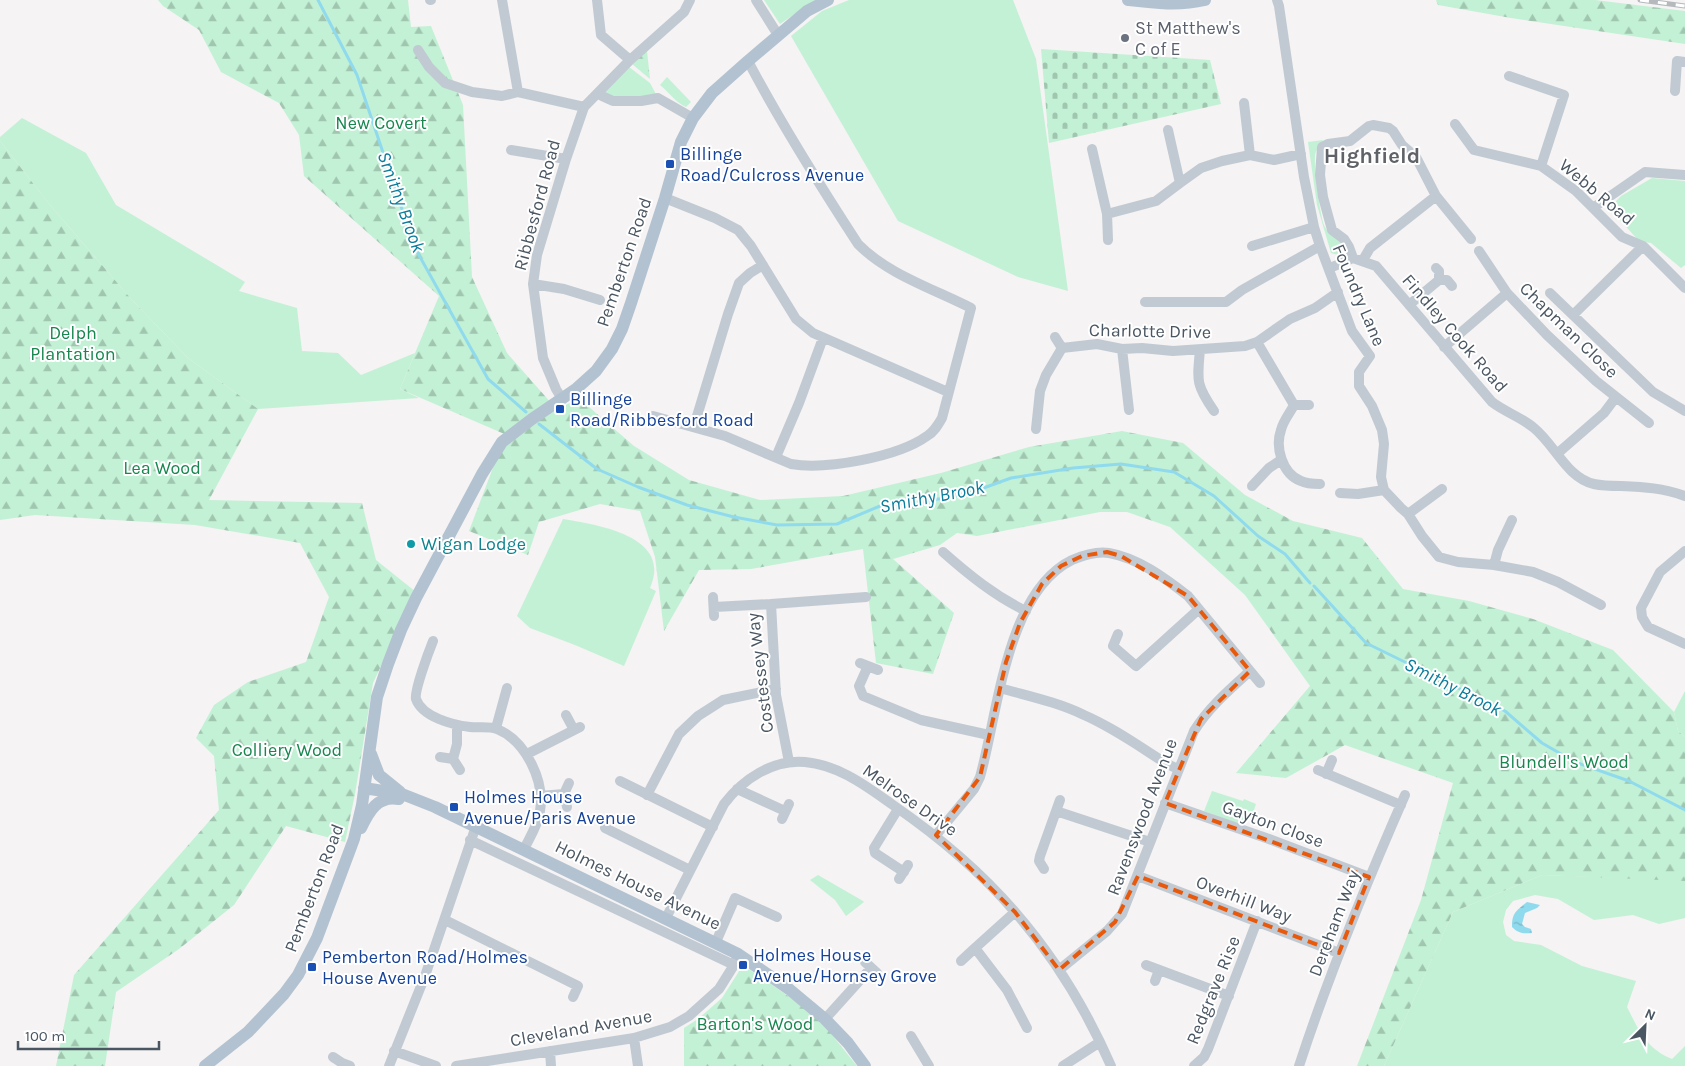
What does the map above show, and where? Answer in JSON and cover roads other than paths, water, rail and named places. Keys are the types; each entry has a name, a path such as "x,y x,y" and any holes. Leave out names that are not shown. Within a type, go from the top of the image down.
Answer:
{"main road":[{"name":"Pemberton Road","path":"205,1066 248,1032 284,994 298,975 317,938 354,839 364,788 377,697 401,630 461,511 502,442 562,399 596,371 612,349 622,329 665,198 681,142 693,118 712,93 748,61 807,11 828,0"},
{"path":"1128,0 1166,4 1205,0"},
{"path":"369,750 379,775 402,794"},
{"name":"Holmes House Avenue","path":"364,788 402,794 436,807 716,942 736,959 795,993 848,1042 865,1066"},
{"path":"354,839 368,814 381,800 392,798 436,807"}],"street":[{"path":"502,0 518,92"},
{"path":"596,0 601,35 630,60"},
{"path":"418,50 429,67 445,82 472,92 502,96 518,92 584,107 630,60 684,12 690,0"},
{"path":"756,0 778,35"},
{"name":"Foundry Lane","path":"1277,0 1280,6 1301,154 1314,227 1352,331 1370,356 1359,372 1358,386 1372,406 1382,430 1384,444 1381,477 1384,490"},
{"path":"653,416 725,436 792,464 814,466 849,462 882,455 912,445 928,436 942,418 971,308 894,270 869,255 858,244 799,151 748,61"},
{"path":"1675,91 1678,62 1685,62"},
{"path":"1509,76 1564,95 1540,166"},
{"path":"602,96 613,101 641,101 658,98 693,118"},
{"path":"1244,103 1250,155"},
{"name":"Ribbesford Road","path":"562,399 544,358 533,284 537,255 584,107"},
{"name":"Webb Road","path":"1455,124 1474,150 1540,166 1576,191 1622,237 1643,246 1685,288"},
{"path":"1358,259 1344,238 1332,230 1323,197 1320,175 1322,147 1328,144 1350,141 1369,126 1383,126 1393,131 1402,145 1416,157 1436,196 1471,239"},
{"path":"1168,130 1180,183"},
{"path":"1092,148 1107,214 1108,240"},
{"path":"511,150 566,159"},
{"path":"1107,214 1156,201 1201,168 1222,160 1250,155 1274,160 1301,154"},
{"path":"1594,208 1645,172 1685,175"},
{"path":"1330,268 1358,259 1436,196"},
{"path":"665,198 716,218 738,230 752,246 796,319 813,333 948,392"},
{"path":"1252,246 1314,227"},
{"path":"1145,302 1226,302 1242,290 1320,246"},
{"path":"1573,315 1643,246"},
{"name":"Chapman Close","path":"1479,251 1507,293 1547,335 1616,397 1649,423"},
{"name":"Findley Cook Road","path":"1358,259 1376,266 1492,402 1499,408 1519,417 1535,428 1574,474 1594,484 1665,490 1685,496"},
{"path":"694,426 739,283 763,264"},
{"path":"1436,268 1439,271 1439,280"},
{"path":"1409,305 1439,280 1447,280 1452,286"},
{"path":"533,284 564,289 600,300"},
{"name":"Charlotte Drive","path":"1062,348 1097,344 1122,349 1200,350 1230,348 1257,342 1290,319 1314,308 1338,292"},
{"path":"1444,347 1507,293"},
{"path":"1550,293 1653,392 1685,411"},
{"path":"1036,430 1040,391 1062,348 1055,337"},
{"path":"776,457 799,403 823,338"},
{"path":"1257,342 1294,405"},
{"path":"1122,349 1129,410"},
{"path":"1200,350 1198,378 1200,389 1214,411"},
{"path":"1558,454 1604,413 1616,397"},
{"path":"1294,405 1309,405"},
{"path":"1294,405 1281,427 1279,436 1282,460 1289,473 1300,481 1320,484"},
{"path":"1252,486 1268,468 1282,460"},
{"path":"1408,514 1442,489"},
{"path":"1340,492 1358,494 1384,490 1408,514 1422,536 1440,557 1458,562 1494,565 1533,572 1558,582 1601,605"},
{"path":"1494,565 1498,550 1512,520"},
{"path":"943,551 969,575 998,596 1026,611"},
{"path":"1685,551 1660,572 1641,608 1642,617 1648,627 1685,644"},
{"path":"936,835 978,783 1012,645 1026,611 1042,584 1061,566 1087,554 1107,552 1137,563 1165,579 1188,596 1260,683"},
{"path":"772,604 866,597"},
{"name":"Costessey Way","path":"714,607 772,604 776,689 789,762"},
{"path":"1118,634 1113,646 1136,666 1199,609"},
{"path":"433,641 415,694 420,708 427,714 457,725 496,728 519,744 527,754 532,765 540,796 540,811 524,849"},
{"path":"869,666 859,686 863,696 921,720 990,735"},
{"name":"Ravenswood Avenue","path":"1059,970 1107,931 1122,914 1194,731 1201,719 1218,699 1250,672"},
{"path":"496,728 507,688"},
{"path":"1000,688 1065,707 1085,715 1110,728 1167,764 1178,768"},
{"path":"647,795 679,734 698,716 723,700 776,689"},
{"path":"527,754 577,728 566,715"},
{"path":"457,725 457,744 453,759 460,770"},
{"path":"440,757 453,759"},
{"path":"1332,760 1322,772 1401,805"},
{"name":"Melrose Drive","path":"666,918 713,827 724,796 761,772 789,762 803,762 831,768 854,779 936,835 978,873 1015,912 1059,970 1100,1042 1111,1066"},
{"path":"620,781 713,827"},
{"path":"567,806 564,794 568,783"},
{"path":"737,789 785,812"},
{"path":"540,796 564,794"},
{"name":"Dereham Way","path":"1299,1066 1339,953 1405,795"},
{"name":"Gayton Close","path":"1165,803 1269,839 1369,878"},
{"path":"1044,869 1039,861 1040,856 1058,806 1150,842"},
{"path":"898,809 874,848 875,853 904,872"},
{"path":"389,1066 425,976 476,826"},
{"path":"605,828 690,870"},
{"path":"470,840 736,959"},
{"name":"Overhill Way","path":"1138,876 1339,953"},
{"path":"716,942 735,898 777,917"},
{"path":"961,961 1015,912"},
{"path":"444,920 578,986 573,997"},
{"name":"Redgrave Rise","path":"1194,1066 1204,1058 1208,1049 1257,921"},
{"path":"975,948 1007,990 1027,1028"},
{"name":"Cleveland Avenue","path":"456,1066 467,1066 634,1038 670,1027 689,1016 719,989 736,959"},
{"path":"1146,965 1229,996"},
{"path":"825,1019 871,968"},
{"path":"1154,981 1159,970"},
{"path":"911,1036 929,1066"},
{"path":"634,1038 638,1066"},
{"path":"1062,1066 1100,1042"},
{"path":"394,1051 436,1066"},
{"path":"550,1051 551,1066"},
{"path":"333,1057 350,1066"}],"water":[{"path":"1527,902 1540,905 1525,913 1522,924 1531,929 1532,933 1521,933 1512,927 1513,918 1515,913"}],"waterway":[{"name":"Smithy Brook","path":"318,0 357,75 415,248 488,379 526,412"},
{"name":"Smithy Brook","path":"539,424 597,469 638,487 687,505 734,517 777,525 837,524 880,506 921,502 967,494 1011,478 1073,468 1121,464 1174,472 1214,496 1258,536 1285,554 1310,583"},
{"name":"Smithy Brook","path":"1314,586 1366,643 1505,711 1542,743 1575,762 1629,781 1685,810"}],"railway":[{"path":"1640,0 1685,6"}],"place":[{"name":"St Matthew's C of E","path":"1125,38"},
{"name":"Billinge Road/Culcross Avenue","path":"670,164"},
{"name":"Billinge Road/Ribbesford Road","path":"560,409"},
{"name":"Wigan Lodge","path":"411,544"},
{"name":"Holmes House Avenue/Paris Avenue","path":"454,807"},
{"name":"Holmes House Avenue/Hornsey Grove","path":"743,965"},
{"name":"Pemberton Road/Holmes House Avenue","path":"312,967"}],"district":[{"name":"Highfield","path":"1372,156"}],"park label":[{"name":"New Covert","path":"381,123"},
{"name":"Delph Plantation","path":"73,343"},
{"name":"Lea Wood","path":"162,468"},
{"name":"Colliery Wood","path":"287,750"},
{"name":"Blundell's Wood","path":"1564,762"},
{"name":"Barton's Wood","path":"755,1024"}]}
